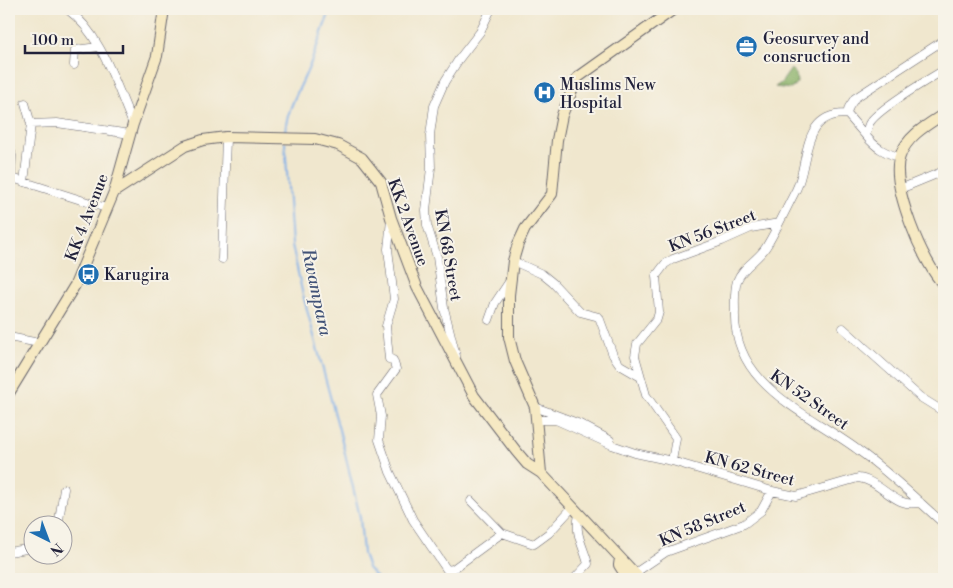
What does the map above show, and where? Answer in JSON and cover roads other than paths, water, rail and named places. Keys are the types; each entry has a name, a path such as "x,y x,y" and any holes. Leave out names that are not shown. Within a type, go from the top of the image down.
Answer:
{"main road":[{"name":"KK 4 Avenue","path":"9,393 75,286 114,192 131,129 156,56 164,9"},
{"path":"542,474 535,407 515,361 509,338 508,320 512,261 525,228 552,194 557,140 562,115 577,78 674,9"},
{"path":"944,114 914,136 899,157 900,189 920,251 930,268 944,285"},
{"name":"KK 2 Avenue","path":"114,192 185,146 203,140 226,136 262,136 276,139 309,138 338,145 362,158 381,182 391,218 417,287 460,371 487,416 527,464 542,474 620,558 634,577"},
{"path":"516,451 539,456"}],"street":[{"path":"30,124 57,123 131,129 98,47 83,23 67,9"},
{"name":"KN 68 Street","path":"460,371 444,308 437,257 427,225 426,210 431,168 430,135 434,106 446,81 458,59 480,32 491,9"},
{"path":"899,157 882,151 866,136 847,114 848,107 855,98 944,40"},
{"path":"74,65 75,50 98,47"},
{"path":"866,136 868,126 872,120 944,70"},
{"path":"24,182 30,124 25,103"},
{"name":"KN 52 Street","path":"847,114 840,114 823,121 811,135 807,144 799,185 758,258 744,270 738,280 734,323 740,348 761,383 858,450 944,524"},
{"path":"222,259 226,136"},
{"path":"9,147 12,167 10,177 106,208"},
{"path":"900,189 944,171"},
{"path":"391,218 388,248 394,299 386,326 391,359 396,369 377,395 381,416 379,440 390,472 413,520 447,570 453,569 502,533"},
{"name":"KN 56 Street","path":"672,461 676,438 646,395 639,376 635,356 637,344 657,319 659,312 656,276 659,270 673,259 716,244 751,228 779,223"},
{"path":"512,261 542,274 580,312 598,318 613,355 620,365 639,376"},
{"path":"489,320 495,303 511,279"},
{"path":"843,328 920,397 944,412"},
{"path":"9,337 39,343"},
{"name":"KN 62 Street","path":"535,407 580,424 624,449"},
{"name":"KN 62 Street","path":"537,420 556,420 624,449 672,461 772,491 796,496 858,478 868,479 904,504 912,505 920,502"},
{"path":"60,516 64,489"},
{"name":"KN 58 Street","path":"634,577 666,552 750,520 761,511 772,491"},
{"path":"471,501 502,533 534,544 576,512"},
{"path":"574,579 588,564 578,536 576,512"},
{"path":"9,552 22,550"}],"waterway":[{"name":"Rwampara","path":"285,136 290,109 309,67 331,9"},
{"name":"Rwampara","path":"285,143 292,245 360,517 363,554 368,568 378,579"}],"place":[{"name":"Geosurvey and consruction","path":"747,47"},
{"name":"Muslims New Hospital","path":"544,93"},
{"name":"Karugira","path":"88,274"}]}
